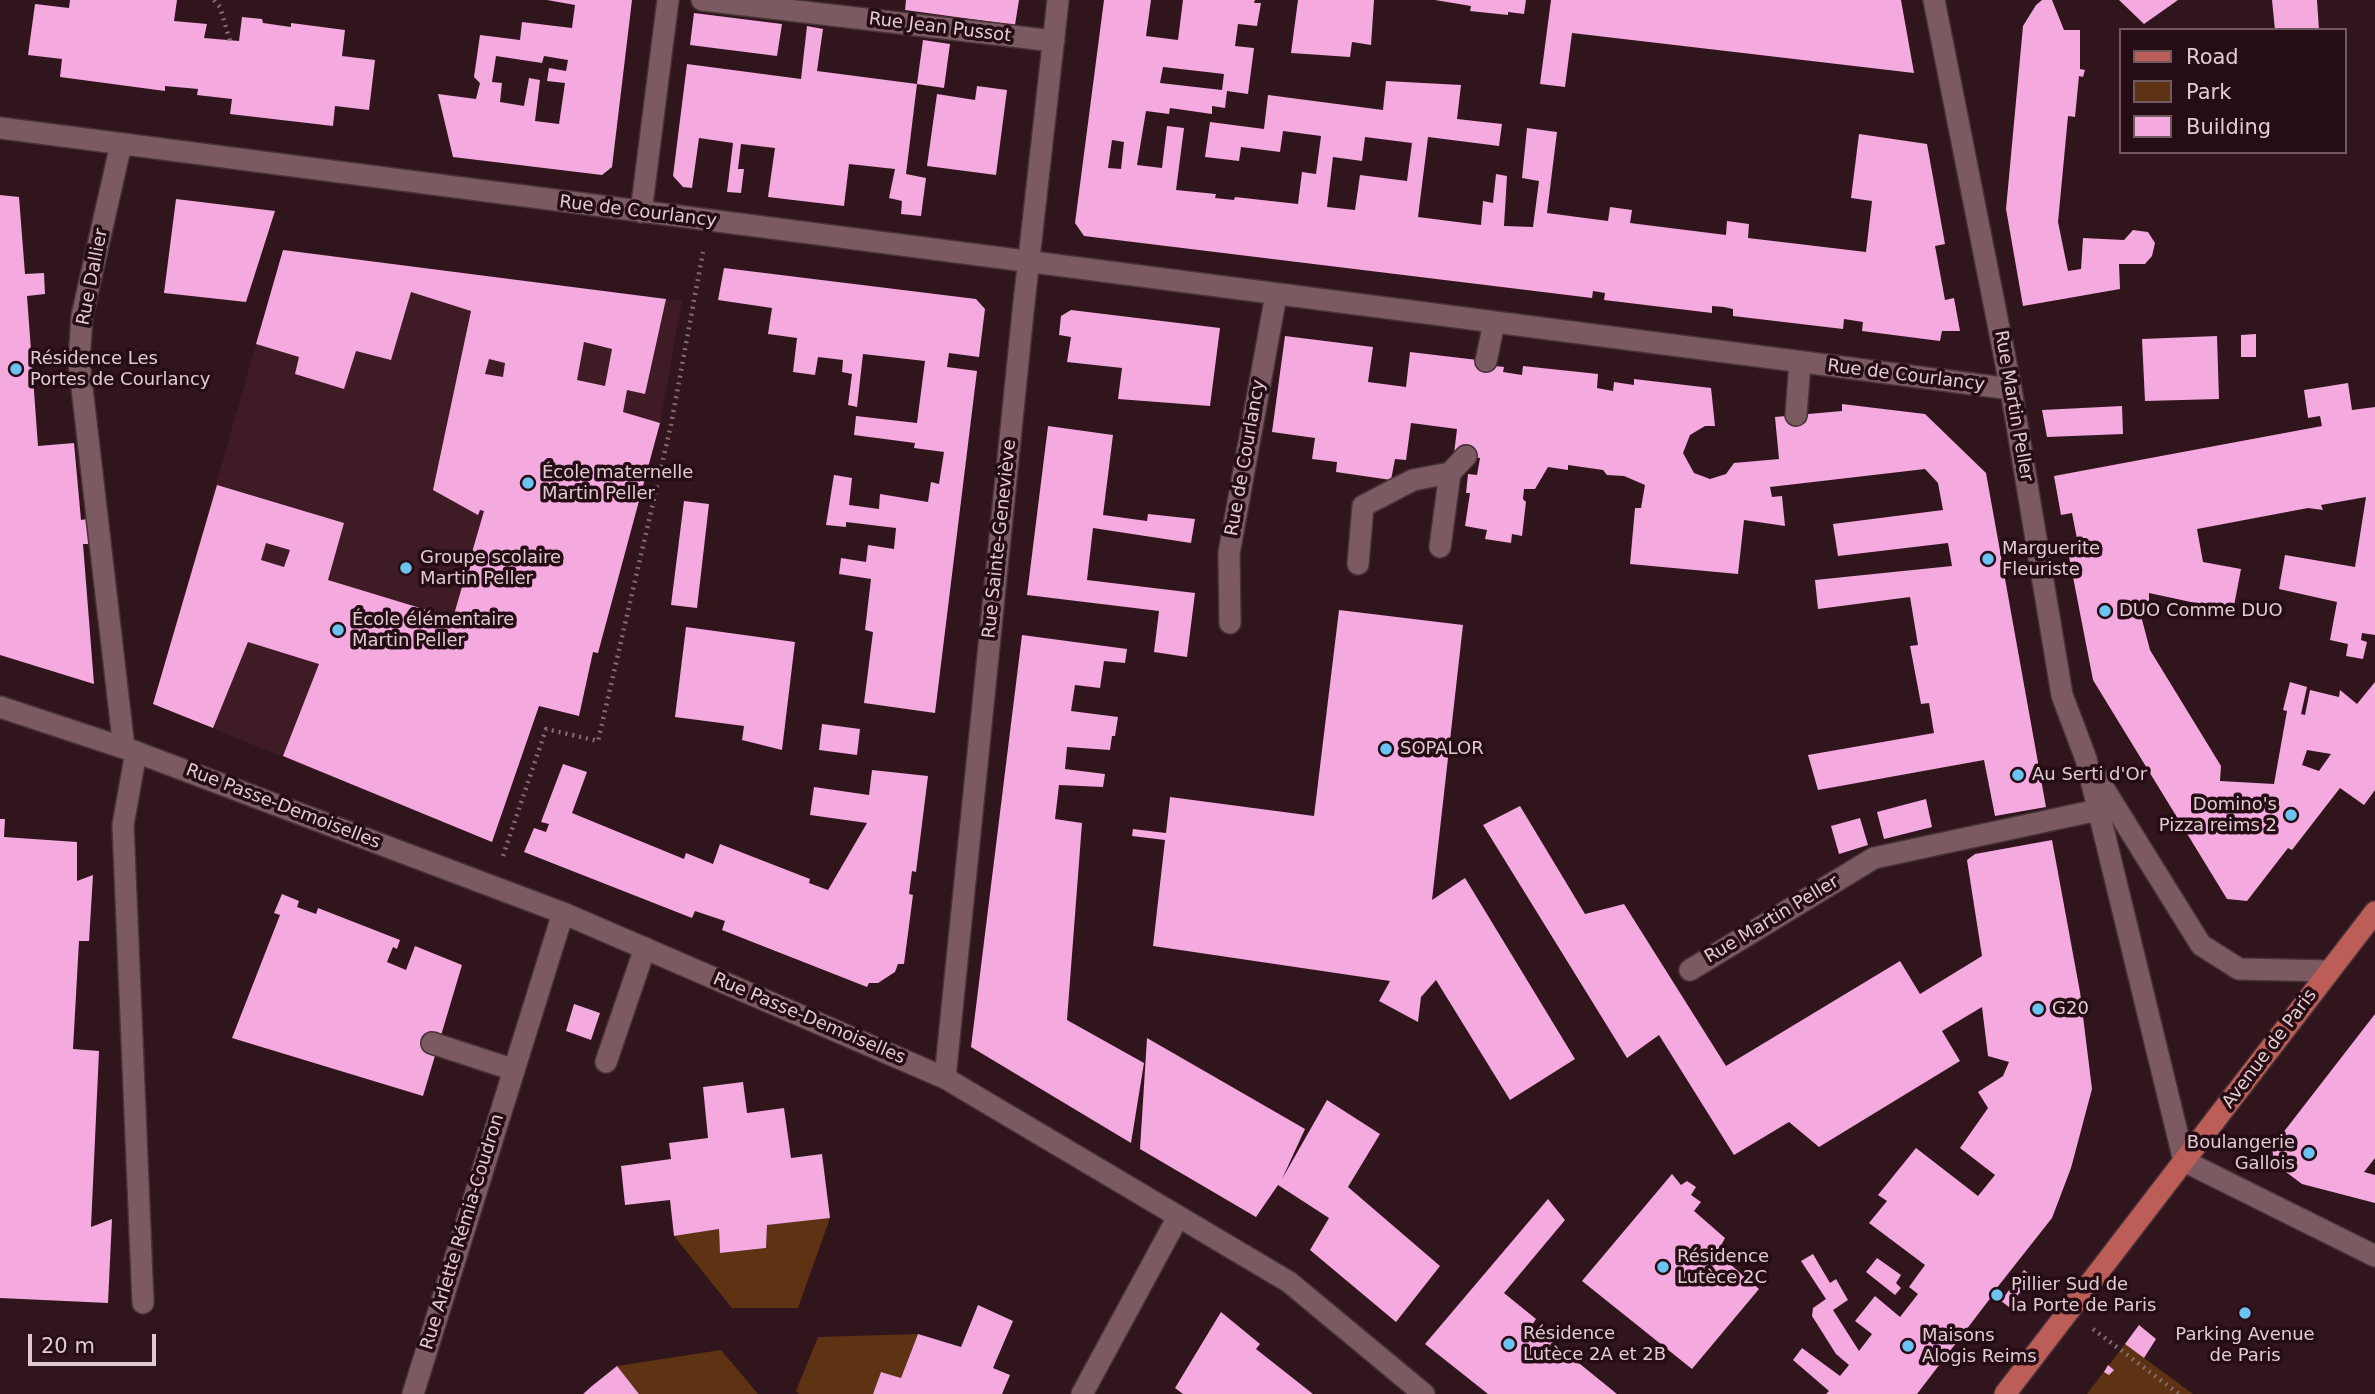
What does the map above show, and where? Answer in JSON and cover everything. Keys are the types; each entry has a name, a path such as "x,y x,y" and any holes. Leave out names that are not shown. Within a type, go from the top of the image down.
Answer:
{"main road":[{"name":"Avenue de Paris","path":"2005,1394 2375,912"}],"street":[{"path":"641,212 668,0"},
{"name":"Rue Jean Pussot","path":"702,0 1054,41"},
{"name":"Rue Sainte-Geneviève","path":"945,1077 1028,263 1058,0"},
{"name":"Rue Martin Peller","path":"1934,0 2011,389 2062,695 2086,759 2184,1161"},
{"name":"Rue de Courlancy","path":"0,128 2011,389"},
{"name":"Rue Dallier","path":"121,144 82,316 79,362 130,750"},
{"name":"Rue de Courlancy","path":"1230,622 1229,553 1276,295"},
{"path":"1486,361 1493,323"},
{"path":"1796,415 1800,362"},
{"path":"1358,564 1363,506 1413,481 1450,473 1466,456"},
{"path":"1440,547 1450,473"},
{"name":"Rue Passe-Demoiselles","path":"0,707 130,750 563,913 945,1077 1289,1282 1424,1394"},
{"path":"130,750 123,825 143,1303"},
{"path":"2086,759 2201,945 2239,969 2329,971"},
{"name":"Rue Martin Peller","path":"1690,970 1874,858 2098,810"},
{"name":"Rue Arlette Rémia-Coudron","path":"413,1394 563,913"},
{"path":"606,1062 645,948"},
{"path":"432,1043 514,1070"},
{"path":"2184,1161 2375,1256"},
{"path":"1082,1394 1178,1217"}],"path":[{"path":"214,0 220,7 230,41"},
{"path":"493,887 546,729 598,741 671,425 709,221"},
{"path":"2069,1311 2179,1394"}],"shaded area":[{"name":"Groupe scolaire Martin Peller","path":"283,250 682,301 660,423 598,653 593,652 579,716 539,706 492,842 153,704"}],"green space":[{"path":"830,1218 798,1308 732,1308 674,1236 719,1229 720,1253 766,1248 767,1225"},
{"path":"918,1334 901,1378 881,1372 873,1394 799,1394 796,1391 818,1337"},
{"path":"2125,1344 2193,1394 2087,1394"},
{"path":"721,1350 758,1394 639,1394 617,1366"}],"building":[{"path":"70,0 177,0 174,21 207,24 204,38 239,41 242,17 291,27 291,23 345,30 342,56 375,60 369,110 335,106 333,126 230,114 232,99 197,95 198,89 165,86 165,91 60,77 62,59 28,55 35,4 69,8"},
{"path":"547,0 632,0 612,167 602,175 453,157 438,94 476,99 480,83 474,77 480,35 520,40 522,22 572,28 575,5","holes":["496,56 542,63 544,56 568,60 566,71 549,68 547,81 565,83 559,124 535,121 540,80 529,78 524,106 500,102 502,83 492,82"]},
{"path":"906,0 1019,0 1015,25 905,10"},
{"path":"1104,0 1151,0 1146,36 1178,40 1183,0 1255,0 1254,3 1261,3 1257,26 1238,24 1235,46 1254,48 1248,94 1227,91 1225,108 1212,106 1212,114 1170,108 1169,114 1146,111 1137,165 1162,168 1167,126 1184,128 1176,190 1216,194 1215,198 1234,200 1235,197 1298,204 1302,172 1316,174 1321,136 1283,131 1280,152 1241,147 1239,161 1205,157 1210,122 1264,129 1268,95 1383,110 1386,81 1461,85 1457,119 1502,124 1499,146 1428,137 1418,217 1481,225 1483,201 1493,203 1496,174 1507,176 1504,226 1533,227 1539,181 1522,178 1527,128 1557,132 1547,213 1608,221 1610,207 1632,210 1630,223 1726,235 1727,221 1749,224 1748,238 1866,252 1872,201 1851,198 1859,134 1927,144 1945,244 1935,246 1945,300 1954,298 1960,331 1942,331 1940,341 1862,331 1863,322 1844,319 1843,329 1733,316 1733,309 1724,307 1712,306 1712,313 1604,300 1605,293 1593,291 1592,298 1084,236 1075,223","holes":["1163,67 1224,74 1222,90 1160,83","1365,137 1412,143 1407,181 1360,175 1355,210 1327,207 1333,157 1362,161","1112,140 1124,142 1121,169 1108,168"]},
{"path":"1298,0 1374,0 1371,45 1352,42 1350,57 1291,53"},
{"path":"1435,0 1526,0 1524,14 1508,12 1508,15 1470,11 1471,6"},
{"path":"1551,0 1901,0 1914,73 1572,33 1565,87 1540,84"},
{"path":"2042,0 2052,0 2064,30 2080,30 2080,69 2085,70 2083,77 2079,76 2075,117 2068,116 2058,222 2068,271 2081,269 2083,238 2124,240 2133,230 2148,232 2155,243 2152,256 2145,264 2119,264 2120,289 2023,306 2006,209 2023,26"},
{"path":"2119,0 2178,0 2144,24"},
{"path":"2272,0 2317,0 2319,28 2275,28"},
{"path":"694,13 782,24 777,56 690,45"},
{"path":"807,26 823,29 817,71 917,84 906,174 926,178 921,216 901,214 902,201 889,198 895,169 849,164 844,206 768,197 775,148 741,144 738,169 744,169 741,193 727,192 733,143 699,138 692,188 683,187 673,176 687,64 801,79"},
{"path":"923,40 950,44 944,88 917,84"},
{"path":"977,86 1007,90 996,175 927,166 937,94 975,100"},
{"name":"Résidence Les Portes de Courlancy","path":"0,195 19,197 25,274 44,273 45,294 27,296 38,446 74,443 81,520 93,518 94,544 83,544 94,684 0,655"},
{"path":"176,199 275,211 246,302 164,293"},
{"name":"Groupe scolaire Martin Peller","path":"283,250 666,299 645,394 627,390 623,412 660,423 598,653 593,652 579,716 539,706 492,842 283,756 319,664 248,642 213,728 153,704 217,485 344,523 328,580 453,618 484,511 480,510 478,515 433,490 471,311 411,292 391,360 356,351 344,389 295,374 299,357 256,344","holes":["584,342 612,349 605,386 577,380","489,359 505,363 503,377 485,374","266,543 290,550 284,567 261,560"]},
{"path":"724,268 976,299 985,309 979,357 949,353 947,367 977,371 935,713 864,703 873,632 865,630 871,579 839,574 841,558 866,562 868,545 894,549 896,528 846,522 846,527 826,525 834,475 852,478 849,505 879,509 880,494 928,502 931,482 939,484 944,452 914,448 915,443 854,435 856,416 917,423 925,361 863,354 857,407 848,405 852,374 842,372 843,360 818,357 815,375 793,372 797,338 768,334 772,308 718,300"},
{"path":"1071,310 1220,328 1210,406 1118,399 1122,368 1067,362 1071,337 1059,335 1061,316"},
{"path":"2256,334 2256,357 2241,357 2241,335"},
{"path":"1285,336 1373,347 1368,382 1406,387 1410,352 1486,361 1486,365 1504,367 1503,372 1522,375 1523,366 1598,374 1597,388 1613,391 1614,382 1634,385 1634,379 1711,388 1715,426 1705,426 1690,435 1683,453 1694,473 1710,479 1726,474 1734,463 1779,459 1775,417 1842,411 1842,404 1925,414 1986,473 2046,807 1995,816 1984,760 1818,790 1808,755 1934,733 1929,703 1921,704 1910,646 1918,645 1910,597 1818,609 1815,580 1952,566 1948,543 1838,556 1833,524 1943,510 1938,483 1925,469 1770,487 1772,497 1782,496 1785,526 1744,520 1738,574 1630,564 1635,508 1641,508 1645,485 1624,476 1607,475 1603,470 1568,465 1568,470 1548,467 1535,489 1524,489 1523,499 1526,502 1522,536 1512,534 1511,543 1485,539 1487,530 1465,526 1470,493 1466,493 1468,474 1477,475 1480,458 1454,454 1457,429 1411,423 1406,460 1395,459 1391,480 1336,472 1337,462 1312,459 1315,438 1272,432"},
{"path":"2217,336 2219,399 2145,401 2142,339"},
{"path":"2348,383 2352,410 2375,407 2375,635 2362,633 2361,640 2367,642 2363,659 2346,656 2348,644 2330,640 2337,602 2279,589 2285,555 2355,567 2366,497 2321,505 2323,510 2308,508 2197,529 2203,562 2241,569 2233,611 2149,593 2149,604 2140,612 2150,650 2221,766 2220,781 2274,784 2287,711 2283,710 2290,682 2307,687 2301,714 2305,715 2310,690 2339,697 2340,690 2357,704 2375,682 2375,790 2364,805 2340,788 2292,850 2288,848 2247,901 2227,899 2093,680 2067,546 2078,544 2072,513 2061,515 2054,476 2322,426 2320,416 2308,418 2304,390","holes":["2307,750 2331,754 2319,771 2302,765"]},
{"path":"2122,406 2123,434 2047,437 2042,410"},
{"path":"1048,426 1113,435 1103,515 1147,521 1148,514 1195,519 1191,543 1093,528 1087,580 1195,593 1187,657 1154,652 1159,611 1027,595"},
{"path":"684,501 709,504 697,608 671,605"},
{"path":"1339,610 1463,625 1432,900 1465,878 1575,1059 1510,1100 1436,980 1421,997 1418,1022 1379,1001 1390,981 1153,946 1165,840 1132,836 1133,829 1166,833 1170,797 1314,816"},
{"path":"686,627 795,642 782,750 742,740 744,726 675,717"},
{"path":"1022,635 1127,649 1125,663 1104,661 1100,688 1075,685 1071,711 1118,717 1110,750 1067,747 1065,769 1105,774 1103,787 1059,785 1055,819 1082,823 1067,1020 1144,1063 1131,1143 971,1047"},
{"path":"822,724 860,729 857,755 819,750"},
{"path":"563,764 587,772 572,813 684,859 686,853 713,864 720,844 810,879 809,883 828,890 867,823 810,815 814,787 869,795 872,770 928,776 916,872 912,871 909,894 913,895 904,964 898,964 895,972 878,983 869,983 867,987 722,930 725,921 695,911 692,918 524,852 534,828 546,832 549,824 541,822"},
{"path":"1926,799 1932,827 1884,839 1877,812"},
{"path":"1520,806 1585,914 1624,904 1726,1066 1900,961 1920,994 1982,956 1967,860 1975,854 2052,840 2080,992 2092,1089 2071,1168 2052,1218 1996,1289 2002,1294 1998,1300 1992,1296 1917,1394 1826,1394 1829,1391 1793,1360 1802,1348 1840,1376 1849,1365 1836,1354 1812,1316 1813,1308 1826,1299 1801,1261 1813,1254 1830,1283 1836,1279 1848,1300 1833,1310 1859,1351 1872,1334 1855,1321 1875,1296 1900,1317 1918,1294 1909,1287 1925,1265 1869,1223 1887,1201 1878,1195 1916,1148 1978,1196 1995,1175 1960,1148 1988,1108 1978,1092 2003,1076 2009,1062 1988,1056 1982,1007 1942,1031 1960,1061 1819,1147 1789,1122 1734,1155 1659,1035 1627,1058 1483,825"},
{"path":"1860,818 1868,845 1839,854 1831,826"},
{"path":"0,819 5,819 4,837 77,842 77,881 93,875 89,941 79,941 73,1049 99,1051 91,1227 112,1219 108,1303 0,1298"},
{"path":"282,894 299,901 297,907 316,914 318,908 400,940 397,949 393,947 387,962 406,970 415,946 462,965 423,1096 232,1038 280,915 274,913"},
{"path":"574,1004 600,1013 591,1040 566,1031"},
{"path":"2375,1014 2375,1158 2364,1172 2375,1175 2375,1203 2302,1184 2274,1163 2272,1147"},
{"path":"1147,1038 1305,1129 1282,1179 1327,1100 1380,1134 1348,1187 1440,1266 1396,1322 1310,1250 1329,1218 1278,1185 1256,1217 1140,1149"},
{"path":"743,1082 747,1113 784,1108 791,1158 822,1154 830,1218 767,1225 766,1248 720,1253 719,1229 674,1236 670,1200 625,1205 621,1166 671,1159 669,1143 708,1138 703,1087"},
{"name":"Résidence Lutèce 2C","path":"1672,1174 1681,1185 1687,1181 1696,1187 1691,1195 1701,1202 1694,1211 1725,1238 1717,1253 1759,1289 1692,1369 1582,1281"},
{"name":"Résidence Lutèce 2A et 2B","path":"1548,1199 1565,1220 1504,1293 1536,1319 1532,1325 1617,1394 1488,1394 1425,1344"},
{"path":"1877,1258 1901,1275 1896,1283 1901,1288 1895,1295 1866,1272"},
{"path":"2024,1270 2032,1276 2009,1307 2001,1301"},
{"path":"978,1305 1013,1321 993,1368 1010,1375 1002,1394 873,1394 881,1372 901,1378 918,1334 961,1347"},
{"path":"1221,1312 1260,1344 1256,1349 1313,1394 1183,1394 1175,1388"},
{"path":"2139,1325 2156,1339 2144,1358 2125,1344"},
{"path":"2108,1365 2114,1370 2109,1375 2104,1372"},
{"path":"617,1366 639,1394 583,1394 592,1386"}],"place":[{"name":"Résidence Les Portes de Courlancy","path":"16,369"},
{"name":"École maternelle Martin Peller","path":"528,483"},
{"name":"Marguerite Fleuriste","path":"1988,559"},
{"name":"Groupe scolaire Martin Peller","path":"406,568"},
{"name":"DUO Comme DUO","path":"2105,611"},
{"name":"École élémentaire Martin Peller","path":"338,630"},
{"name":"SOPALOR","path":"1386,749"},
{"name":"Au Serti d'Or","path":"2018,775"},
{"name":"Domino's Pizza reims 2","path":"2291,815"},
{"name":"G20","path":"2038,1009"},
{"name":"Boulangerie Gallois","path":"2309,1153"},
{"name":"Résidence Lutèce 2C","path":"1663,1267"},
{"name":"Pillier Sud de la Porte de Paris","path":"1997,1295"},
{"name":"Parking Avenue de Paris","path":"2245,1313"},
{"name":"Résidence Lutèce 2A et 2B","path":"1509,1344"},
{"name":"Maisons Alogis Reims","path":"1908,1346"}]}
